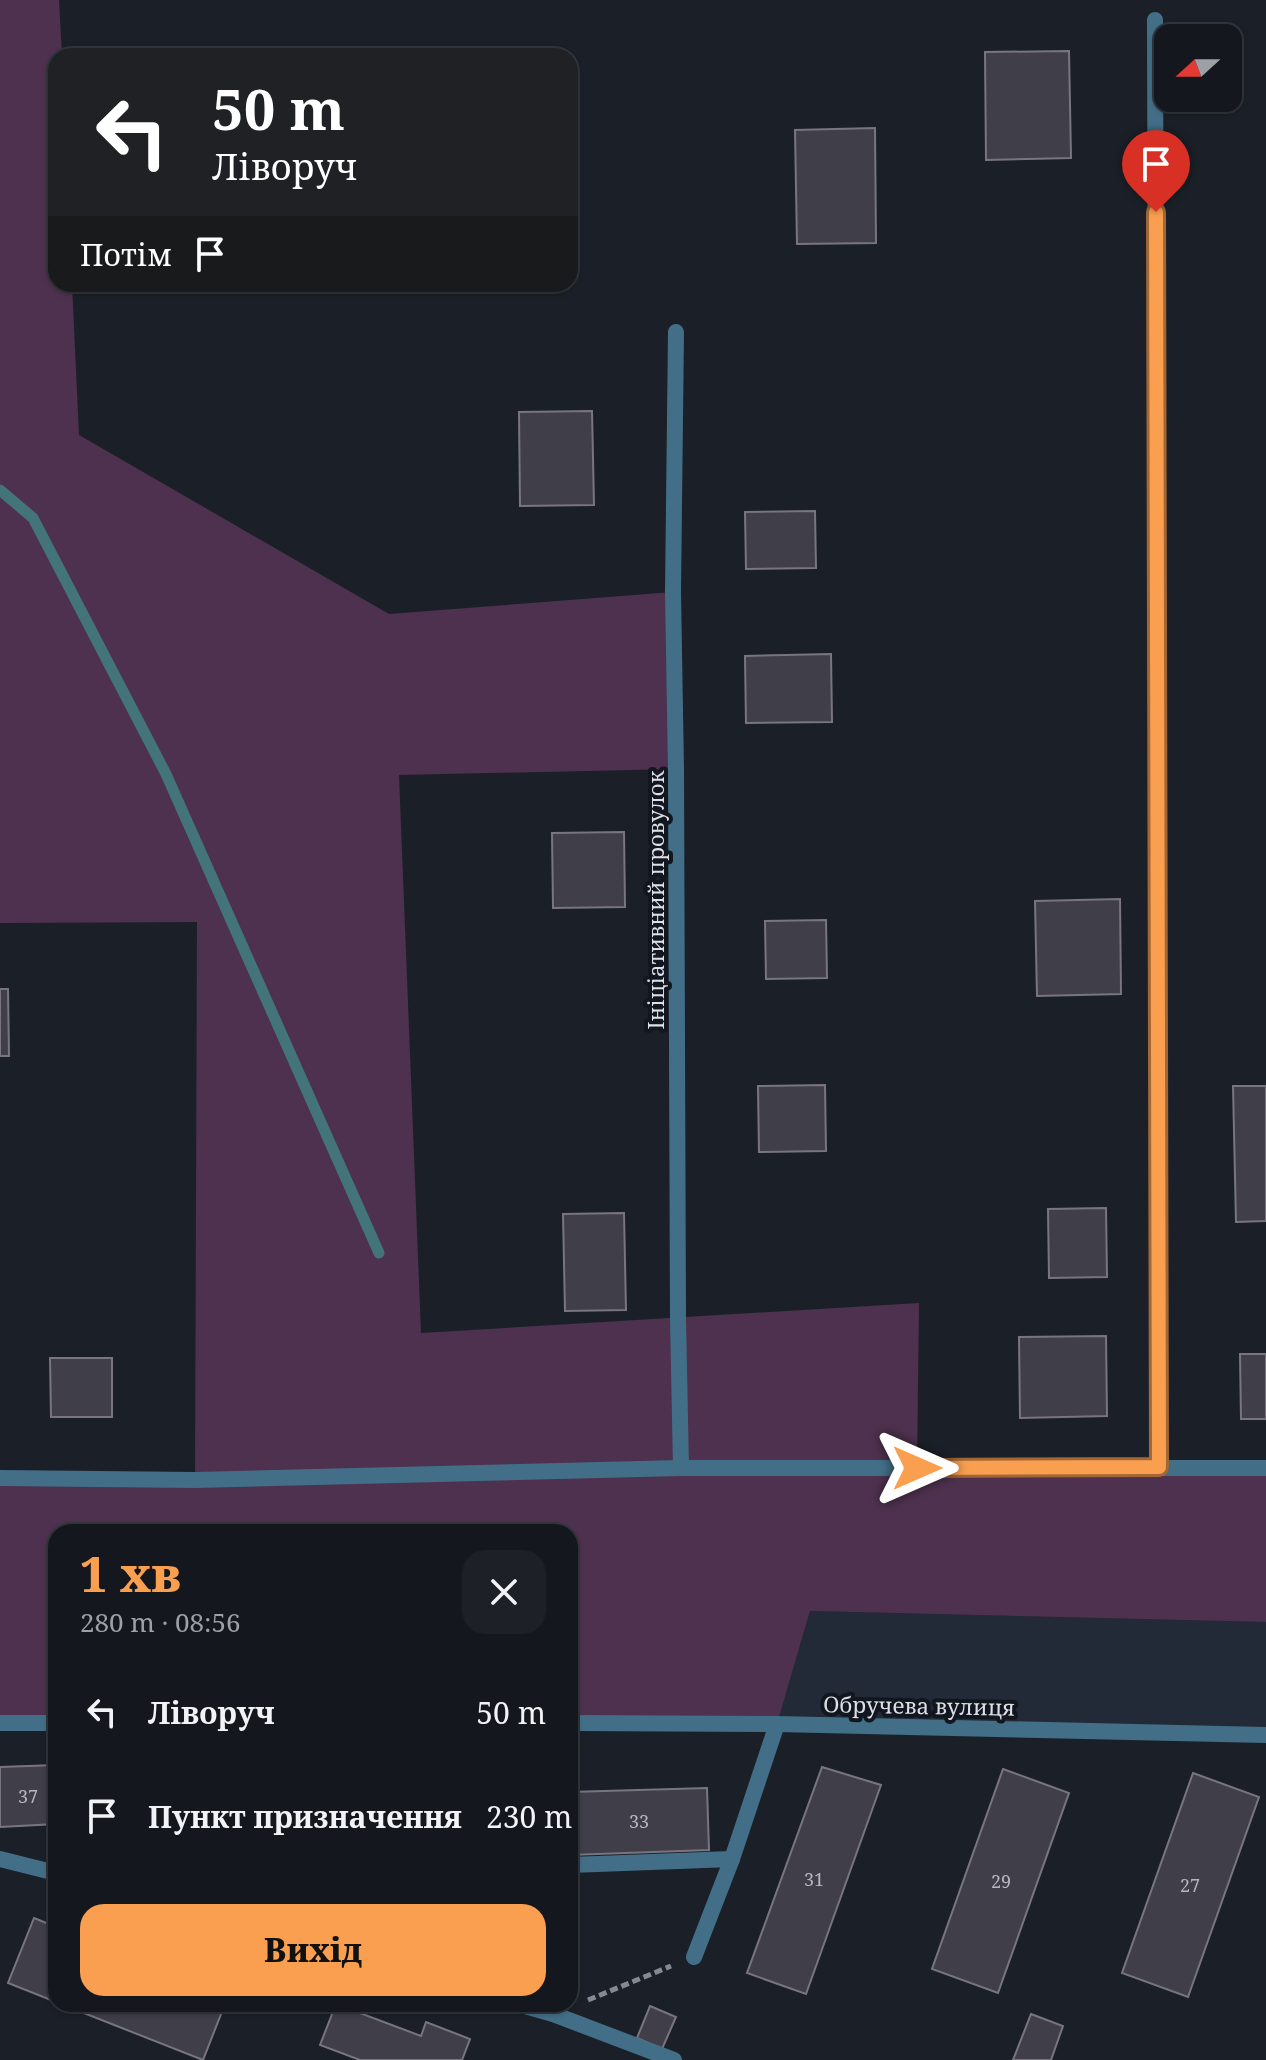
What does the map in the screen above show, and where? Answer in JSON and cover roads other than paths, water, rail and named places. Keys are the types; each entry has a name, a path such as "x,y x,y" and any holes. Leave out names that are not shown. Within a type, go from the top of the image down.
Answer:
{"street":[{"path":"1155,20 1159,1467"},
{"name":"Ініціативний провулок","path":"676,332 673,592 681,1468"},
{"path":"0,1478 195,1480 681,1468 1266,1468"},
{"path":"0,1723 48,1723"},
{"name":"Обручева вулиця","path":"578,1723 777,1724 1266,1735"},
{"path":"694,1957 732,1859 777,1724"},
{"path":"0,1859 48,1871"},
{"path":"578,1865 732,1859"},
{"path":"546,2012 674,2060"}],"waterway":[{"path":"0,490 33,518 166,774 379,1253"}]}
